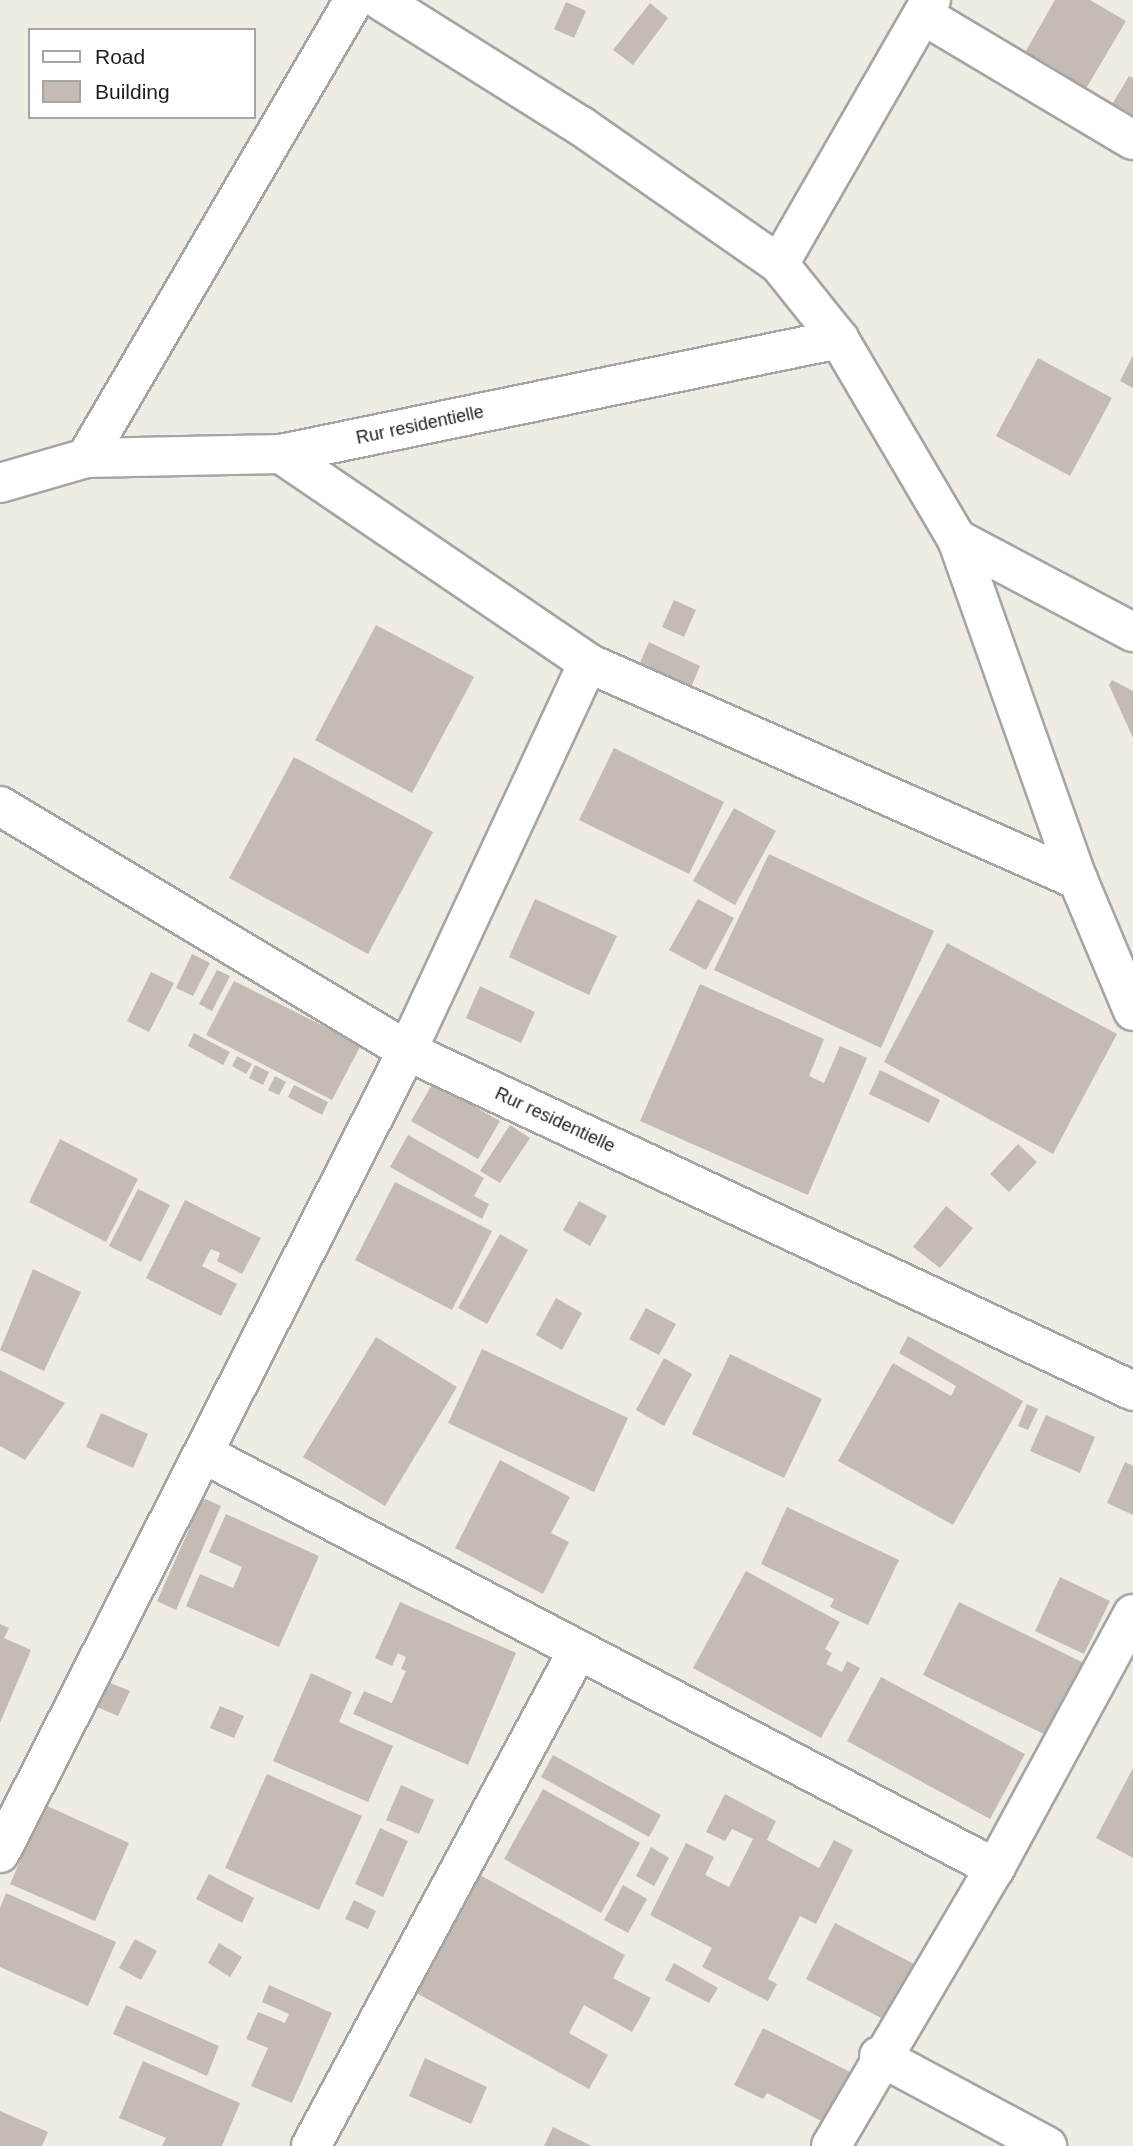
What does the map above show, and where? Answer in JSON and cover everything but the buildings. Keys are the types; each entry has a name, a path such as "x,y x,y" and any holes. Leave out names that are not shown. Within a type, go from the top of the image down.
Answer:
{"street":[{"path":"86,458 354,0"},
{"path":"380,0 581,126 779,264 839,339 957,539 1077,880 1133,1011"},
{"path":"779,264 927,8 1133,140"},
{"name":"Rur residentielle","path":"4,480 86,458 281,454 839,339"},
{"path":"281,454 588,663 1077,880"},
{"path":"957,539 1133,632"},
{"path":"0,1853 206,1455 407,1051 588,663"},
{"name":"Rur residentielle","path":"0,806 407,1051 1133,1391"},
{"path":"206,1455 576,1652 995,1868"},
{"path":"831,2146 879,2056 995,1868 1133,1614"},
{"path":"312,2146 576,1652"},
{"path":"879,2056 1047,2146"}]}
